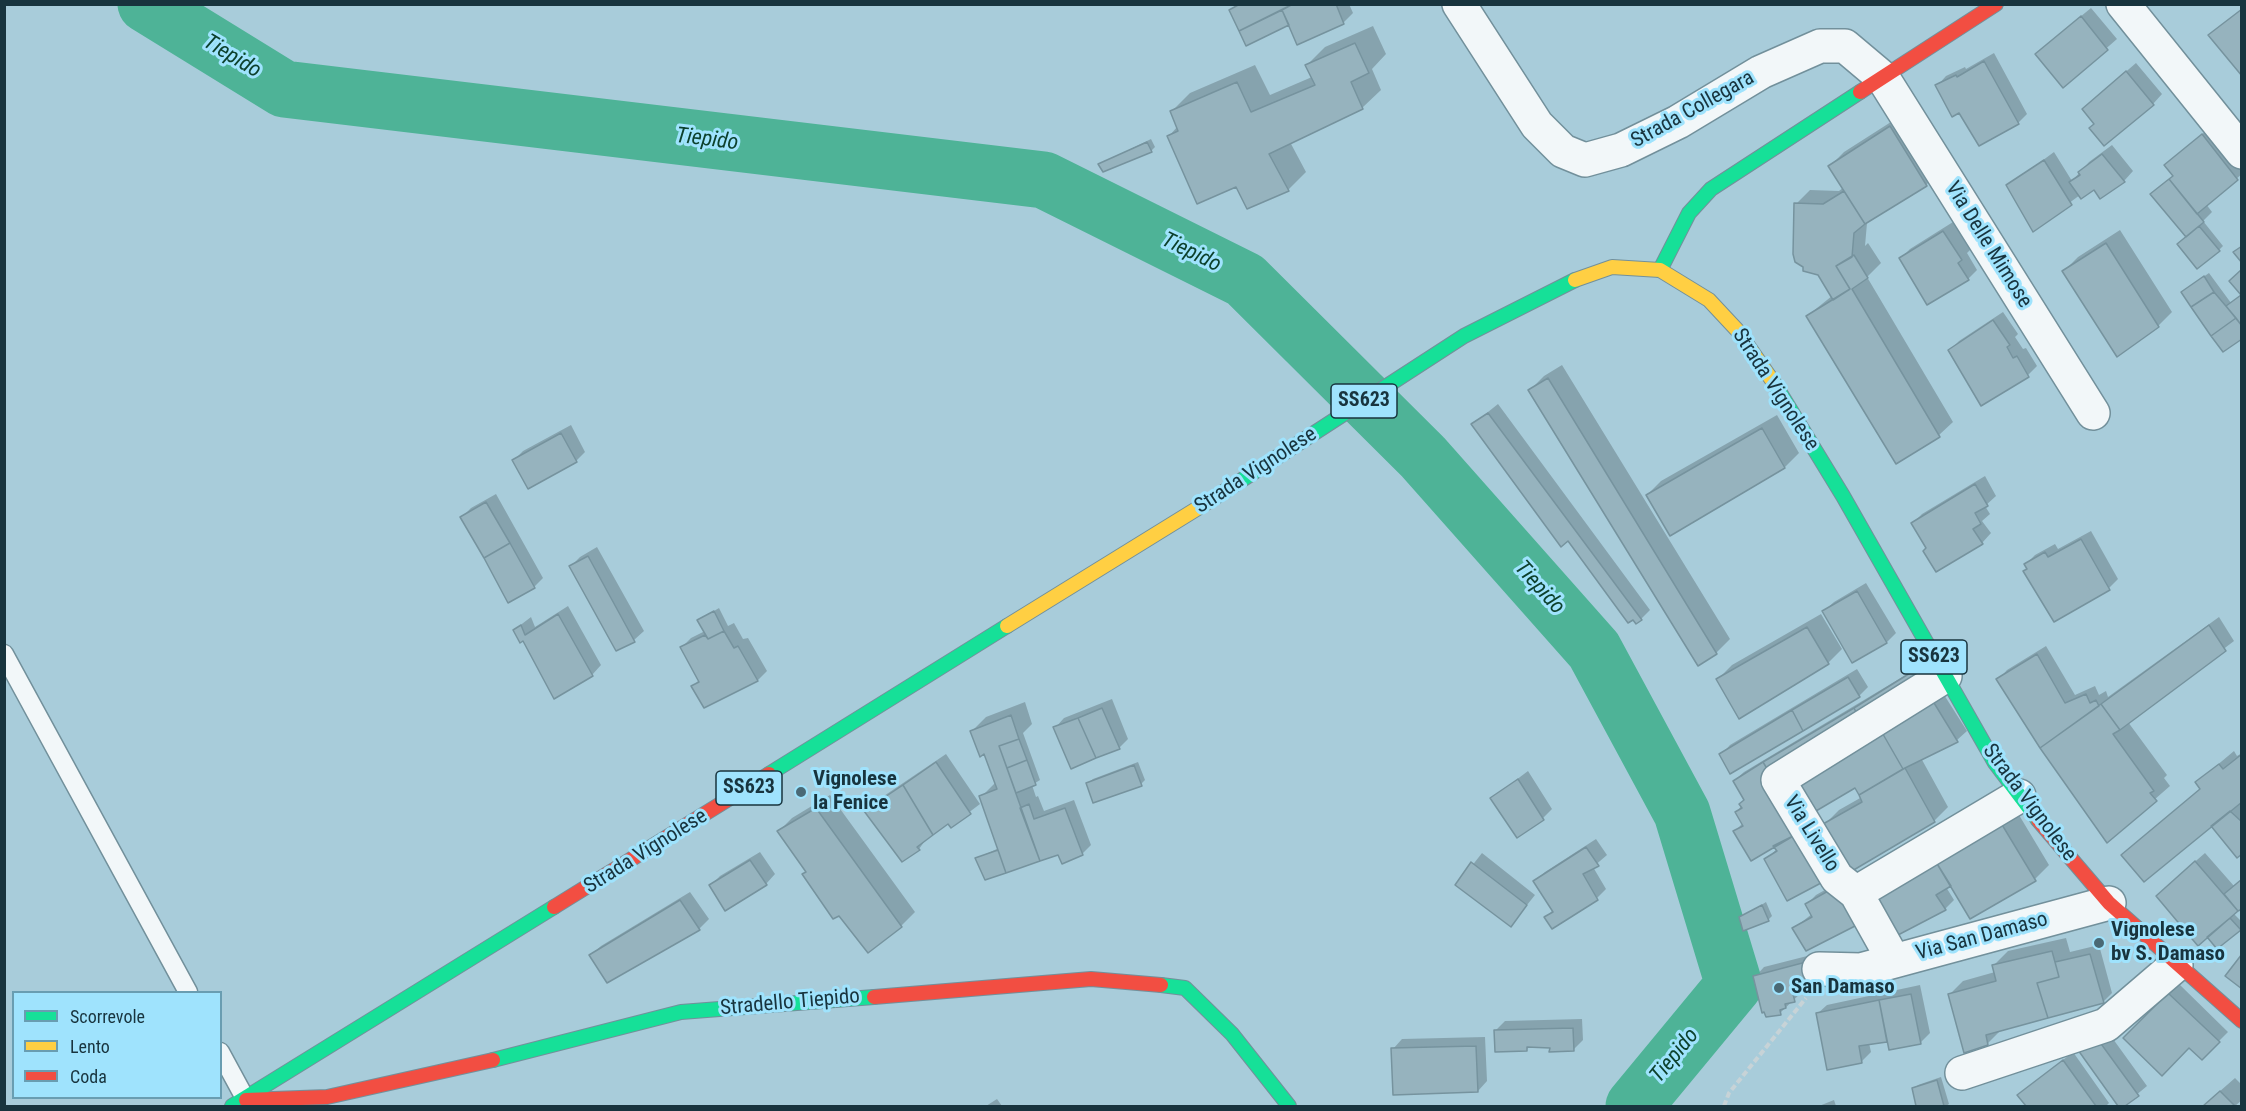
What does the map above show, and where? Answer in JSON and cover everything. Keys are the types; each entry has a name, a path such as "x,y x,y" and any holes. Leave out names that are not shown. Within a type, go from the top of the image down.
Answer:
{"main road":[{"path":"1660,270 1689,213 1711,189 1996,4"},
{"name":"Strada Vignolese","path":"239,1103 1265,467 1464,336 1583,276 1612,267 1629,266 1660,270 1709,300 1737,330 1762,364 1843,496 1995,763 2019,796 2051,837 2109,903 2241,1021"},
{"name":"Stradello Tiepido","path":"239,1103 327,1097 550,1047 681,1012 1092,979 1135,981 1185,988 1232,1034 1289,1107"}],"street":[{"name":"Strada Collegara","path":"1459,4 1537,125 1563,151 1585,160 1621,150 1678,122 1761,72 1820,46 1845,46 1882,78"},
{"path":"2123,4 2241,152"},
{"name":"Via Delle Mimose","path":"1882,78 2093,413"},
{"name":"Via Livello","path":"1894,961 1856,893 1837,878 1778,780 1945,676"},
{"path":"1856,893 2019,796"},
{"name":"Via San Damaso","path":"1815,982 2109,903"},
{"path":"1962,1073 2106,1025 2176,965"}],"lane":[{"path":"4,654 187,991"},
{"path":"222,1057 239,1103"}],"path":[{"path":"1724,1107 1729,1093 1815,982"}],"building":[{"path":"1240,4 1293,4 1239,31 1229,10"},
{"path":"1293,4 1336,4 1344,24 1297,45 1282,10"},
{"path":"2242,9 2242,76 2208,35"},
{"path":"1282,10 1289,25 1246,46 1239,31"},
{"path":"2081,16 2108,50 2063,88 2035,54"},
{"path":"1355,43 1369,73 1351,82 1363,109 1269,154 1289,191 1247,209 1236,187 1197,204 1167,136 1178,131 1170,111 1237,82 1251,112 1315,85 1305,65"},
{"path":"1984,61 2019,124 1979,146 1959,113 1952,117 1935,85 1956,75 1957,77"},
{"path":"2126,71 2154,105 2104,146 2089,128 2094,124 2082,109"},
{"path":"1890,126 1927,186 1865,224 1828,166"},
{"path":"2202,134 2238,180 2197,214 2169,179 2173,176 2164,165"},
{"path":"1147,142 1152,152 1103,172 1098,164"},
{"path":"2102,154 2125,182 2100,199 2094,190 2081,199 2069,182 2080,175 2078,172"},
{"path":"2044,160 2072,205 2033,232 2006,185"},
{"path":"2169,179 2204,222 2186,237 2150,194"},
{"path":"1844,191 1865,224 1854,233 1852,257 1836,266 1850,289 1833,300 1818,275 1803,271 1803,267 1795,262 1793,254 1794,203 1823,204"},
{"path":"2199,226 2220,251 2197,269 2177,244"},
{"path":"1943,231 1962,260 1958,263 1969,280 1927,305 1899,258"},
{"path":"2106,243 2159,327 2117,357 2062,271"},
{"path":"2242,246 2242,263 2233,252"},
{"path":"1854,255 1868,278 1852,289 1940,437 1896,464 1806,316 1850,289 1836,266"},
{"path":"2242,269 2242,326 2226,306 2241,295 2229,281"},
{"path":"2204,276 2214,292 2191,307 2181,292"},
{"path":"2214,292 2236,318 2211,336 2191,307"},
{"path":"2236,318 2242,326 2242,339 2223,352 2211,336"},
{"path":"1993,320 2010,345 2007,347 2013,358 2017,356 2029,377 1981,406 1948,350"},
{"path":"1548,378 1717,654 1698,666 1528,390"},
{"path":"1488,413 1642,620 1636,624 1633,620 1628,623 1568,541 1561,547 1471,424"},
{"path":"1762,428 1785,468 1670,536 1646,495"},
{"path":"561,433 577,462 528,489 512,460"},
{"path":"1975,484 1988,506 1975,513 1981,524 1973,529 1983,544 1936,572 1923,551 1926,548 1911,523"},
{"path":"486,502 510,543 484,558 460,517"},
{"path":"2081,539 2110,590 2054,622 2023,571 2027,569 2024,564 2045,552 2048,557"},
{"path":"510,543 535,588 508,603 484,558"},
{"path":"588,556 635,642 616,651 569,566"},
{"path":"1857,591 1887,643 1852,663 1822,611"},
{"path":"714,611 724,631 708,639 697,620"},
{"path":"558,614 593,676 554,699 523,641 520,643 513,630 521,625 525,635"},
{"path":"2209,625 2226,651 2120,730 2101,704"},
{"path":"1807,627 1829,664 1739,719 1716,679"},
{"path":"724,631 734,648 738,646 758,681 704,708 691,686 699,682 680,647 705,635 708,639"},
{"path":"2037,654 2065,703 2086,694 2090,703 2096,700 2099,706 2040,748 1996,679"},
{"path":"1915,670 1921,681 1859,718 1854,708"},
{"path":"1848,677 1860,697 1803,731 1792,710"},
{"path":"1931,698 1958,742 1903,769 1880,729"},
{"path":"2101,704 2120,730 2113,734 2154,791 2150,793 2157,801 2107,843 2040,748"},
{"path":"1102,708 1120,749 1096,758 1078,718"},
{"path":"1854,708 1859,718 1769,772 1763,762"},
{"path":"1792,710 1803,731 1730,774 1719,754"},
{"path":"1011,715 1019,739 999,746 1040,861 1006,873 979,796 997,789 984,754 980,757 970,731"},
{"path":"1078,718 1096,758 1071,769 1053,727"},
{"path":"1880,729 1903,769 1859,795 1855,788 1816,811 1796,779"},
{"path":"1019,739 1027,760 1007,768 999,746"},
{"path":"2242,754 2242,802 2144,882 2121,855 2200,789 2195,782 2219,764 2223,769"},
{"path":"1027,760 1036,785 1016,793 1007,768"},
{"path":"936,762 971,814 951,828 948,824 933,835 903,785"},
{"path":"1763,762 1769,772 1762,777 1795,835 1751,861 1733,831 1743,826 1735,812 1742,808 1739,804 1744,800 1733,781"},
{"path":"1134,765 1142,786 1093,803 1086,783"},
{"path":"1905,768 1935,822 1852,871 1823,824 1862,802 1859,795"},
{"path":"1518,779 1544,820 1517,838 1490,798"},
{"path":"903,785 933,835 917,847 920,850 902,862 864,811"},
{"path":"1029,804 1034,819 1065,808 1083,855 1062,864 1058,855 1040,861 1020,808"},
{"path":"816,808 902,927 868,953 839,916 833,919 802,874 806,872 777,831"},
{"path":"2230,811 2242,822 2242,854 2237,858 2211,826"},
{"path":"2001,823 2036,881 1970,919 1936,862"},
{"path":"1795,835 1821,883 1787,901 1764,859 1777,851 1773,846"},
{"path":"1586,847 1599,866 1583,874 1598,900 1552,929 1544,917 1553,912 1533,881"},
{"path":"998,850 1006,873 985,880 975,858"},
{"path":"750,860 767,885 725,911 709,885"},
{"path":"2195,861 2238,911 2198,946 2156,896"},
{"path":"1471,862 1527,905 1511,927 1455,885"},
{"path":"1936,862 1951,886 1936,895 1946,910 1898,935 1876,898"},
{"path":"2242,879 2242,909 2238,911 2224,894"},
{"path":"1837,886 1859,924 1806,951 1792,928 1812,917 1805,904"},
{"path":"680,900 700,930 607,983 589,955"},
{"path":"1762,905 1769,921 1743,931 1739,917"},
{"path":"2230,918 2241,930 2217,949 2207,937"},
{"path":"2052,951 2059,977 2037,983 2048,1018 1986,1035 1988,1045 1964,1053 1948,994 1996,981 1992,965"},
{"path":"2090,954 2104,1003 2048,1018 2037,983 2059,977 2055,962"},
{"path":"2242,954 2242,989 2225,976"},
{"name":"San Damaso","path":"1806,962 1811,986 1792,990 1795,1002 1785,1004 1786,1008 1780,1010 1781,1015 1766,1017 1764,1012 1762,1013 1753,976"},
{"path":"2168,993 2220,1042 2202,1060 2189,1048 2162,1076 2123,1038"},
{"path":"1911,994 1921,1044 1889,1050 1879,1000"},
{"path":"1879,1000 1887,1042 1859,1046 1862,1063 1827,1070 1816,1013"},
{"path":"1573,1028 1574,1051 1549,1052 1550,1048 1527,1047 1527,1051 1495,1052 1494,1030"},
{"path":"2099,1041 2139,1096 2125,1106 2118,1106 2078,1050"},
{"path":"1476,1046 1478,1092 1393,1095 1391,1048"},
{"path":"2063,1060 2096,1106 2026,1106 2017,1095"},
{"path":"1937,1080 1944,1106 1916,1106 1912,1088"},
{"path":"2220,1091 2235,1106 2203,1106"}],"waterway":[{"name":"Tiepido","path":"146,4 284,89 1044,180 1245,280 1423,457 1594,650 1682,813 1734,985 1634,1106"}],"traffic: fast":[{"path":"1660,270 1689,213 1711,189 1860,92"},
{"path":"1211,500 1464,336 1575,280"},
{"path":"1774,383 1843,496 1995,763 2038,820"},
{"path":"769,774 1007,626"},
{"path":"232,1106 554,907"},
{"path":"1161,985 1185,988 1232,1034 1289,1106"},
{"path":"493,1060 681,1012 874,997"}],"traffic: slow":[{"path":"1575,280 1612,267 1660,270 1709,300 1737,330 1774,383"},
{"path":"1007,626 1211,500"}],"traffic: jam":[{"path":"1860,92 1996,4"},
{"path":"554,907 769,774"},
{"path":"2038,820 2109,903 2242,1021"},
{"path":"874,997 1091,979 1161,985"},
{"path":"246,1100 327,1097 493,1060"}],"place":[{"name":"Vignolese la Fenice","path":"801,792"},
{"name":"Vignolese bv S. Damaso","path":"2099,943"},
{"name":"San Damaso","path":"1779,988"}]}
